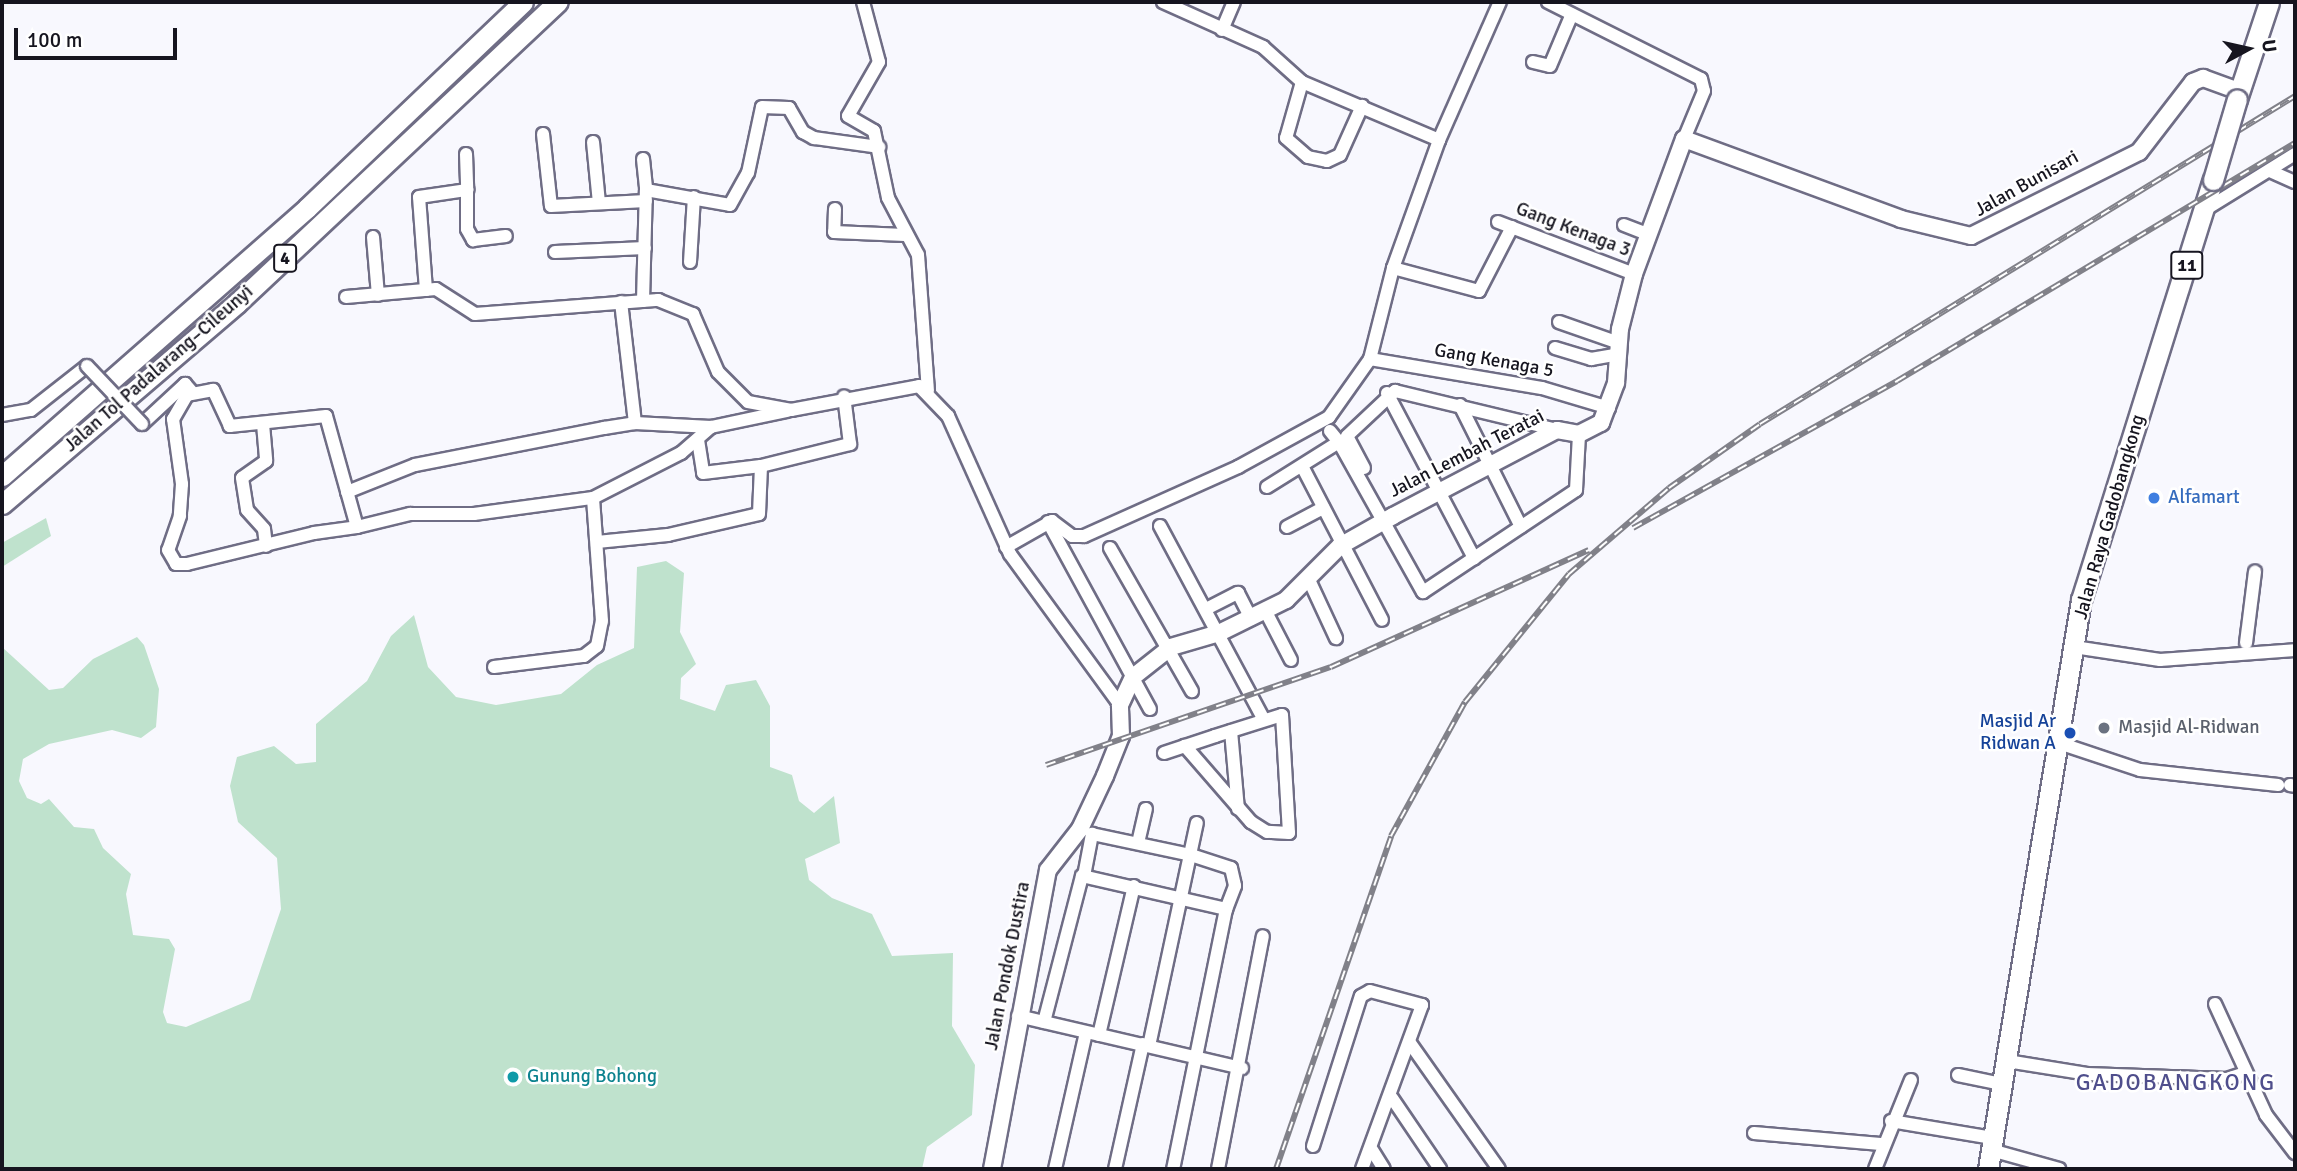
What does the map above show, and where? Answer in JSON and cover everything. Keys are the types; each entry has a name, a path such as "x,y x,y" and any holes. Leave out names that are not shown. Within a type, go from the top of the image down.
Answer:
{"highway":[{"name":"Jalan Tol Padalarang–Cileunyi","path":"2,476 307,208 523,2"},
{"name":"Jalan Tol Padalarang–Cileunyi","path":"2,504 237,303 558,2"},
{"name":"Jalan Raya Gadobangkong","path":"1990,1153 2059,743 2082,648 2098,542 2269,2"}],"main road":[{"name":"Jalan Bunisari","path":"1685,139 1901,219 1971,236 2139,152 2193,82 2203,78 2238,95"},
{"path":"1579,434 1601,423 1609,408 1634,274 1685,139"},
{"name":"Jalan Lembah Teratai","path":"1120,705 1133,677 1171,647 1219,633 1266,612 1310,582 1340,547 1389,518 1557,430 1579,434"},
{"name":"Jalan Pondok Dustira","path":"992,1169 1018,1016 1048,870 1080,829 1105,776 1121,736 1120,705"}],"street":[{"path":"863,2 879,62 848,116 869,123 879,147 888,198 922,272 928,391"},
{"path":"1163,2 1263,47 1302,82 1439,140"},
{"path":"1222,30 1234,2"},
{"path":"1048,522 1084,536 1238,467 1329,416 1370,359 1393,268 1439,140 1500,2"},
{"path":"1548,2 1701,79 1704,92 1685,139"},
{"path":"1533,62 1550,66 1572,14"},
{"path":"1302,82 1286,138 1308,158 1327,161 1340,155 1362,106"},
{"path":"543,134 551,206 599,204 646,196 694,197 725,206 734,200 764,106 789,108 804,134 814,138 879,147"},
{"path":"593,142 599,204"},
{"path":"466,154 467,229 473,240 506,236"},
{"path":"2203,211 2295,154"},
{"path":"643,159 646,196 643,301"},
{"path":"2270,171 2295,182"},
{"path":"426,290 417,199 467,190"},
{"path":"690,262 694,197"},
{"path":"835,209 834,232 905,235"},
{"name":"Gang Kenaga 3","path":"1498,222 1634,274"},
{"path":"1624,225 1648,234"},
{"path":"1393,268 1479,291 1511,227"},
{"path":"373,237 378,295"},
{"path":"555,252 645,248"},
{"path":"346,297 438,290 475,314 621,302 671,303 693,314 718,372 739,398 791,410"},
{"path":"621,302 635,423"},
{"path":"1559,322 1619,349"},
{"path":"1555,348 1591,359 1619,349"},
{"name":"Gang Kenaga 5","path":"1370,359 1542,388 1609,408"},
{"path":"2,415 30,410 87,366 142,424 185,384 191,391"},
{"path":"346,492 415,465 635,423 711,427 844,396 909,385 928,391 948,416 1006,547 1120,705"},
{"path":"191,391 213,390 230,426 326,416 357,527"},
{"path":"191,391 173,419 182,484 170,558 187,564 410,514 474,514 593,498 698,440 711,427"},
{"path":"1387,393 1460,405 1557,430"},
{"path":"1387,393 1474,558"},
{"path":"1387,393 1346,439 1389,518 1423,592 1576,490 1579,434"},
{"path":"698,440 703,473 761,466 850,444 844,396"},
{"path":"1460,405 1521,527"},
{"path":"263,424 266,461 242,478 247,510 264,529 267,546"},
{"path":"1330,431 1389,518"},
{"path":"1267,487 1303,468 1339,442"},
{"path":"597,541 668,536 759,514 761,466"},
{"path":"1303,468 1340,547 1382,620"},
{"path":"494,667 593,653 602,621 593,498"},
{"path":"1287,527 1323,508"},
{"path":"1006,547 1048,522"},
{"path":"1048,522 1150,709"},
{"path":"1160,526 1264,720"},
{"path":"1110,548 1171,647 1192,691"},
{"path":"2246,643 2255,572"},
{"path":"1310,582 1336,638"},
{"path":"1206,609 1238,593 1251,620"},
{"path":"1266,612 1291,660"},
{"path":"2082,648 2160,653 2246,643 2295,642"},
{"path":"2082,648 2160,660 2295,650"},
{"path":"1164,753 1185,746 1231,731 1264,720 1282,715 1290,831 1267,832 1238,809 1185,746"},
{"path":"1231,731 1238,809"},
{"path":"2059,743 2140,769 2288,785"},
{"path":"1138,843 1146,809"},
{"path":"1115,1169 1182,896 1197,823"},
{"path":"1044,1022 1084,876 1091,834 1191,855 1231,868 1235,886 1226,909 1173,1169"},
{"path":"1084,876 1182,896 1226,909"},
{"path":"1055,1169 1134,886"},
{"path":"1218,1169 1242,1068 1263,936"},
{"path":"1313,1146 1361,996 1370,990 1422,1005 1373,1150 1362,1169"},
{"path":"2215,1004 2274,1129 2295,1153"},
{"path":"1018,1016 1242,1068"},
{"path":"1410,1043 1499,1169"},
{"path":"2007,1060 2087,1074 2227,1079 2246,1073"},
{"path":"1958,1076 2003,1084"},
{"path":"1875,1169 1881,1144 1911,1080"},
{"path":"1392,1098 1440,1169"},
{"path":"1891,1121 1990,1153 2059,1169"},
{"path":"1754,1133 1881,1144"},
{"path":"1373,1150 1384,1169"}],"green space":[{"path":"46,518 51,536 2,567 2,543"},
{"path":"666,561 684,573 680,632 696,664 681,678 680,699 715,711 726,685 756,680 770,706 770,767 792,775 799,801 814,813 834,796 840,843 805,859 809,880 832,898 872,914 892,956 953,953 952,1026 975,1065 972,1115 927,1147 922,1169 2,1169 2,647 49,690 63,688 93,659 137,637 144,645 159,689 156,727 141,738 112,730 49,744 23,759 19,781 27,798 41,804 49,799 74,827 94,829 103,848 131,874 126,894 133,935 169,939 175,949 163,1012 167,1023 186,1027 250,1000 281,909 277,858 238,822 230,786 237,757 274,746 296,764 316,762 316,724 367,681 391,636 414,615 428,667 456,697 496,705 561,694 597,665 634,648 637,567"}],"railway":[{"path":"1276,1169 1391,836 1465,702 1569,574 1669,488 1760,424 2295,96"},
{"path":"1633,528 1897,381 2295,143"},
{"path":"1046,765 1331,667 1589,550"}],"place":[{"name":"Alfamart","path":"2154,498"},
{"name":"Masjid Al-Ridwan","path":"2104,728"},
{"name":"Masjid Ar Ridwan A","path":"2070,733"},
{"name":"Gunung Bohong","path":"513,1077"}],"district":[{"name":"GADOBANGKONG","path":"2176,1083"}]}
